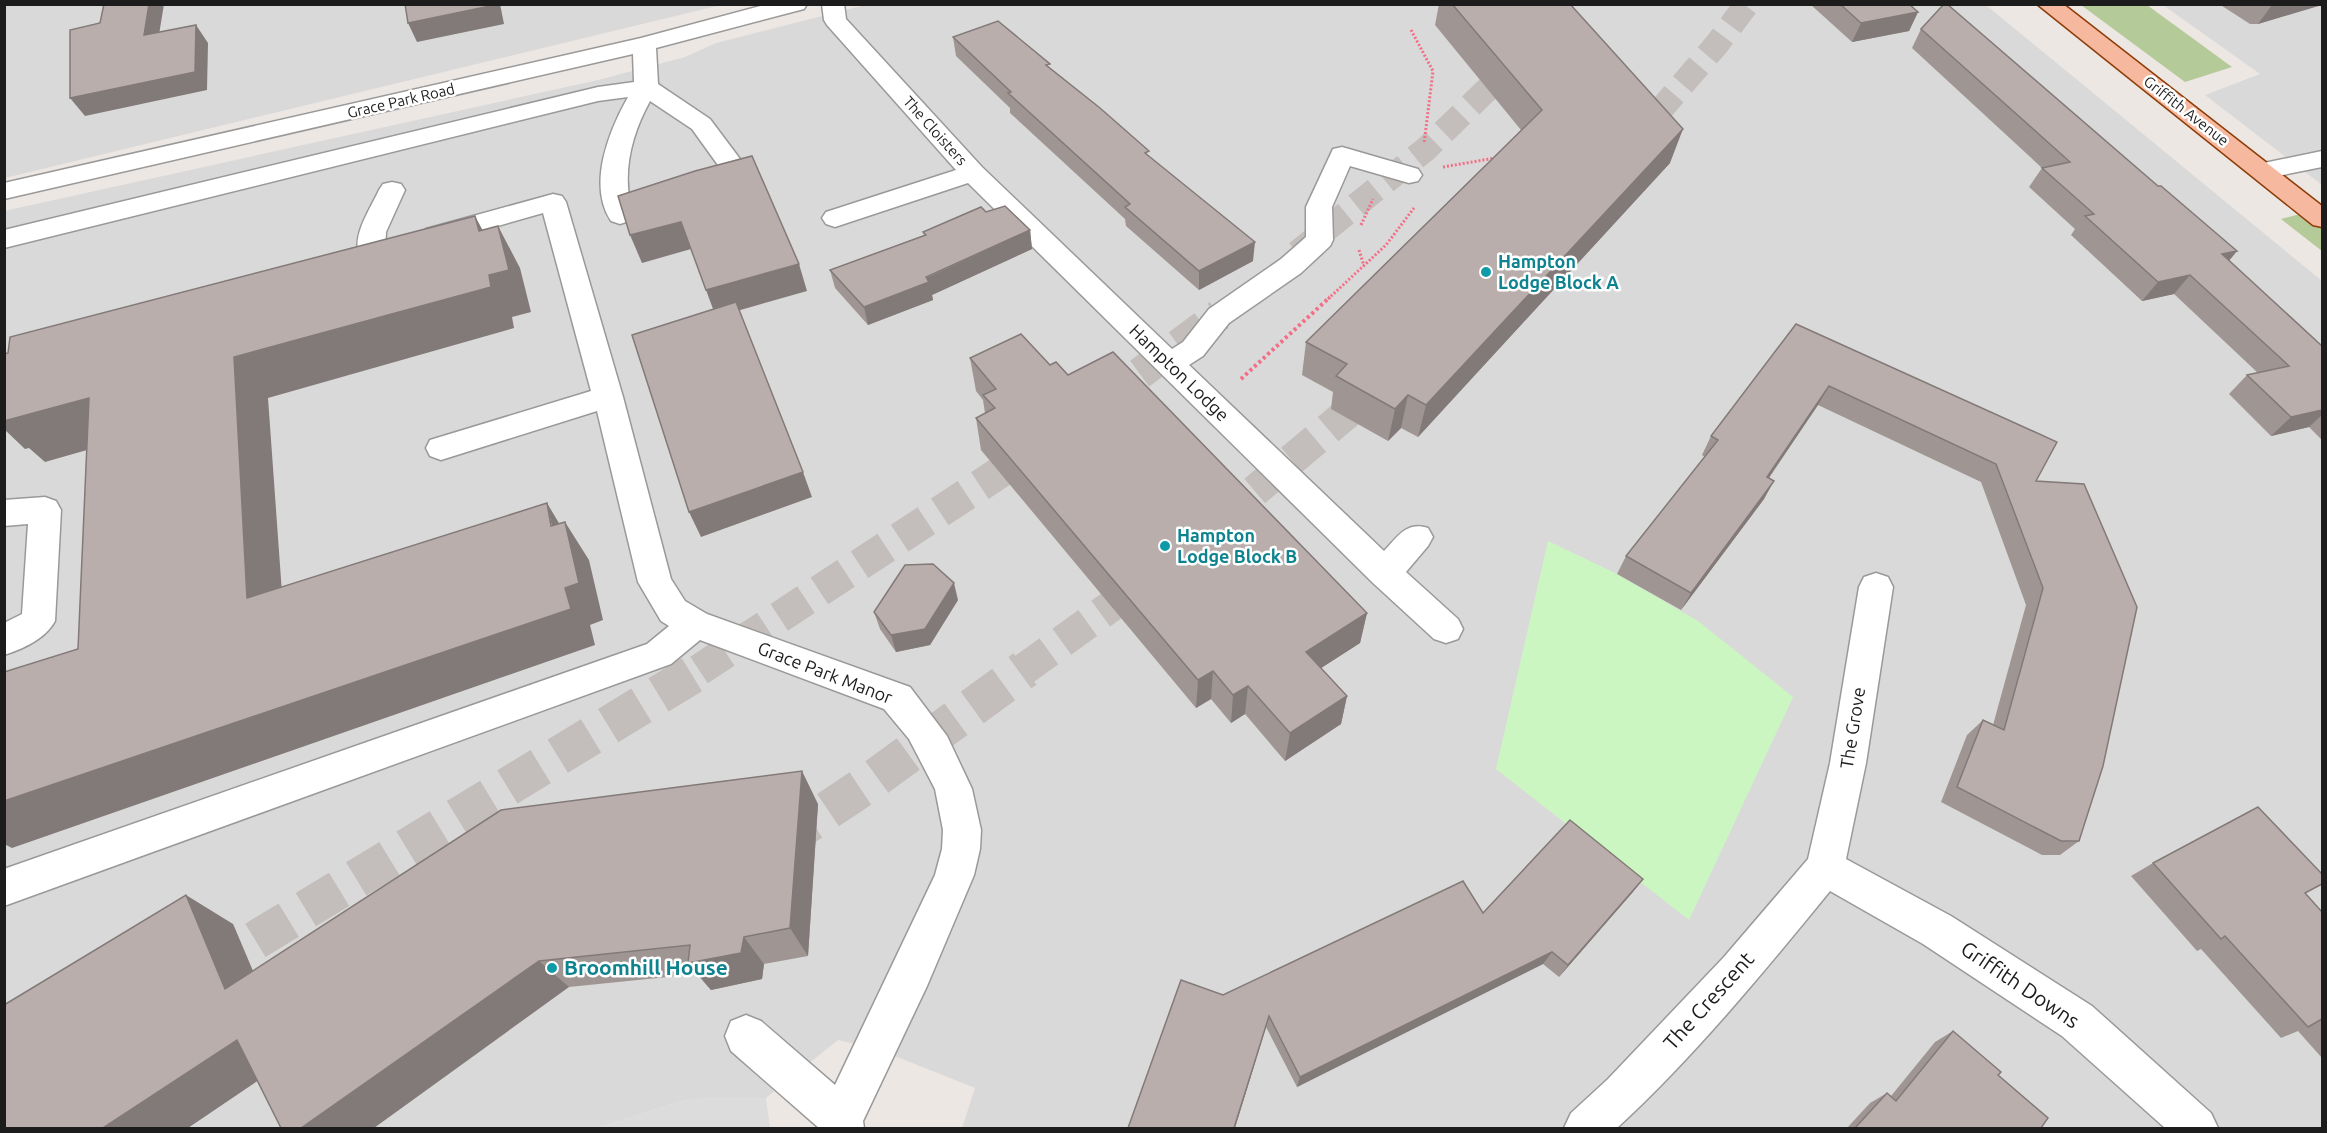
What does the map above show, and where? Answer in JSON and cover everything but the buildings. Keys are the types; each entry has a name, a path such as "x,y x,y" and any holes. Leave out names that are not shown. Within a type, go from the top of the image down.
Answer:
{"main road":[{"name":"Griffith Avenue","path":"2048,4 2322,219"}],"street":[{"name":"Grace Park Road","path":"4,191 644,44 796,4"},
{"name":"The Cloisters","path":"833,4 835,20 973,173 835,218"},
{"path":"4,239 598,94 646,87 701,124 740,175 620,215 614,180 617,159 638,98 646,87 644,44"},
{"path":"1170,364 1193,349 1219,316 1291,266 1320,240 1319,207 1342,155 1409,175"},
{"path":"2263,171 2322,159"},
{"name":"Hampton Lodge","path":"973,173 1385,573 1446,629"},
{"name":"Grace Park Manor","path":"392,190 373,232 380,250 554,202 608,397 655,582 673,611 695,624 897,698 913,714 932,742 948,777 961,818 962,848 946,896 842,1124"},
{"path":"441,448 608,397"},
{"path":"4,513 45,510 38,621 4,641"},
{"path":"1385,573 1417,537"},
{"name":"The Grove","path":"1825,868 1848,763 1876,587"},
{"path":"4,888 659,654 695,624"},
{"name":"The Crescent","path":"1586,1128 1623,1094 1738,971 1825,868"},
{"name":"Griffith Downs","path":"1825,868 1937,930 2076,1021 2144,1079 2196,1128"},
{"path":"746,1036 842,1124"}],"shaded area":[{"path":"4,5 721,5 5,178"},
{"path":"865,5 1986,5 2322,281 2322,1128 962,1128 975,1088 877,1049 838,1040 766,1098 688,1099 597,1128 5,1128 4,211 598,80 685,57 716,43"},
{"path":"2163,5 2322,5 2322,185 2205,95 2260,74"},
{"path":"766,1098 770,1128 597,1128 688,1099"}],"green space":[{"path":"2081,5 2147,5 2232,67 2185,82"},
{"path":"2322,208 2322,251 2281,219"},
{"path":"1548,541 1617,574 1698,621 1793,697 1689,920 1496,769"}],"tunnel":[{"path":"1297,253 1426,149 1575,4"},
{"path":"1633,142 1717,44 1747,4"},
{"path":"1101,402 1219,315"},
{"path":"1218,522 1378,387"},
{"path":"699,670 1037,448"},
{"path":"1023,670 1147,580"},
{"path":"205,971 701,669"},
{"path":"779,843 870,782 1025,669"}],"place":[{"name":"Hampton Lodge Block A","path":"1486,272"},
{"name":"Hampton Lodge Block B","path":"1165,546"},
{"name":"Broomhill House","path":"552,968"}]}
